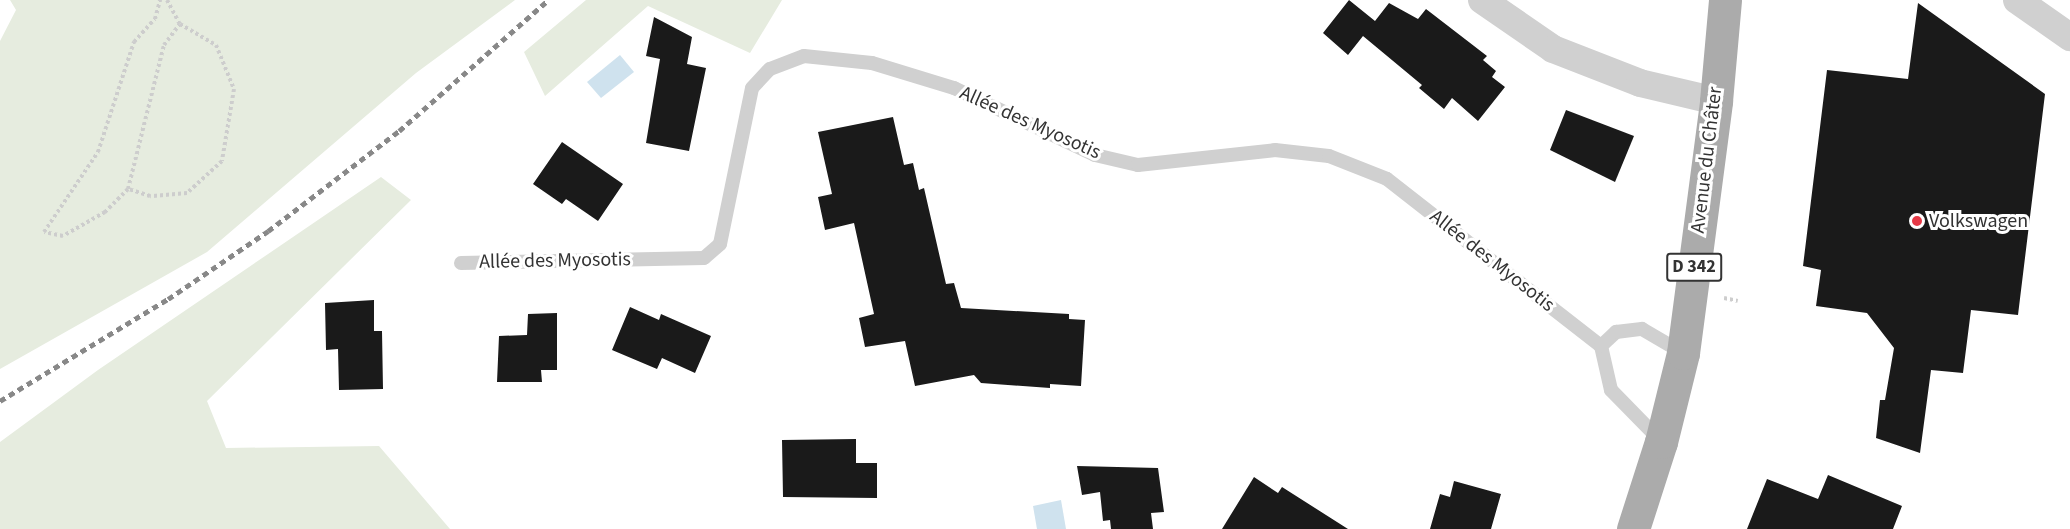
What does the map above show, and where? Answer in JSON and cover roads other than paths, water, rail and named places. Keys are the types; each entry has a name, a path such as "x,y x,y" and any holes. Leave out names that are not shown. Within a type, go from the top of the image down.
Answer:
{"main road":[{"name":"Avenue du Châter","path":"1633,529 1661,442 1683,353 1716,101 1725,0"}],"street":[{"path":"1482,0 1553,49 1640,83 1716,101"},
{"path":"2017,0 2070,37"}],"lane":[{"name":"Allée des Myosotis","path":"461,263 704,258 720,244 752,88 771,69 804,56 872,63 954,88 1095,155 1138,165 1275,150 1329,156 1387,178 1601,346"},
{"path":"1661,442 1611,390 1601,346 1616,332 1642,329 1683,353"}],"water":[{"path":"620,55 634,72 601,98 587,82"},
{"path":"1061,500 1066,529 1037,529 1033,506"}],"railway":[{"path":"0,401 168,299 268,231 399,131 548,0"}],"place":[{"name":"Volkswagen","path":"1917,221"}]}
